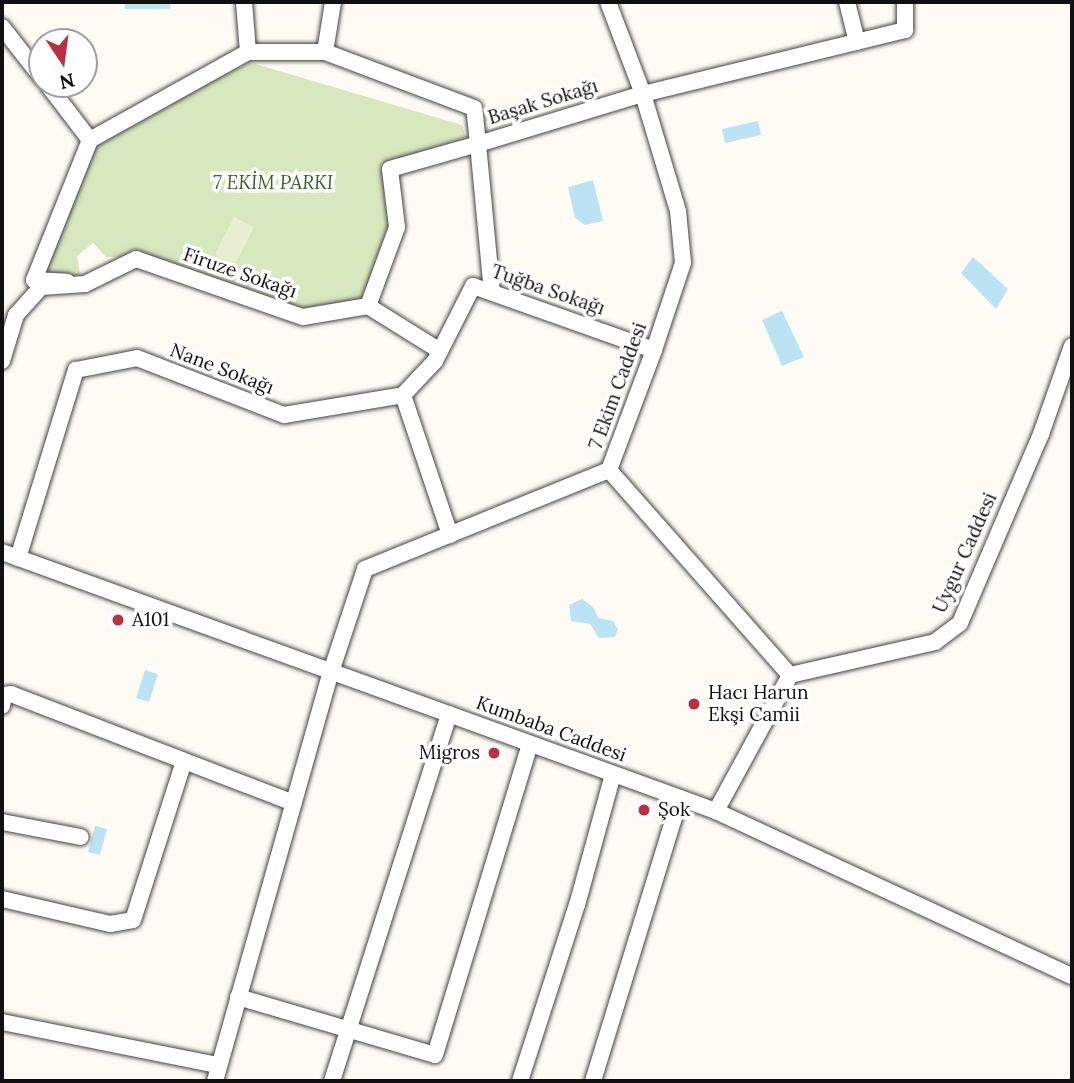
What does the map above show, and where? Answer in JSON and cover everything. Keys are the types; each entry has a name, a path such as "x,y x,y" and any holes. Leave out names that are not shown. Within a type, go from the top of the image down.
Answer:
{"street":[{"path":"244,2 248,52"},
{"path":"326,52 333,2"},
{"name":"7 Ekim Caddesi","path":"216,1073 331,672 365,569 609,470 654,350 683,263 678,211 643,94 608,2"},
{"path":"847,2 857,42"},
{"name":"Başak Sokağı","path":"492,292 478,144 643,94 905,30 905,2"},
{"path":"2,27 28,60"},
{"path":"67,282 34,280 90,140 248,52 326,52 474,108 478,144 390,169 397,227 368,306 440,351"},
{"path":"58,98 90,140"},
{"name":"Firuze Sokağı","path":"2,361 9,313 41,287 67,282 85,284 136,259 303,317 368,306"},
{"name":"Tuğba Sokağı","path":"403,395 440,351 473,286 654,350"},
{"name":"Uygur Caddesi","path":"790,675 935,642 960,623 1041,434 1072,346"},
{"name":"Nane Sokağı","path":"18,558 76,370 137,358 284,415 403,395"},
{"path":"403,395 450,535"},
{"path":"609,470 790,675 716,811"},
{"name":"Kumbaba Caddesi","path":"2,552 716,811 1072,976"},
{"path":"2,706 4,695 11,694 294,803"},
{"path":"332,1081 449,714"},
{"path":"238,998 435,1055 530,744"},
{"path":"2,899 110,924 133,920 184,761"},
{"path":"520,1081 577,905 613,774"},
{"path":"593,1081 680,798"},
{"path":"2,821 81,837"},
{"path":"2,1022 216,1073"}],"green space":[{"name":"7 EKİM PARKI","path":"249,62 462,125 466,138 381,164 390,229 362,300 305,309 145,256 106,257 93,243 77,256 80,274 61,281 41,277 94,143"},
{"path":"234,217 254,227 235,265 215,254"}],"water":[{"path":"125,2 171,2 170,9 125,9"},
{"path":"758,121 761,135 725,143 722,129"},
{"path":"593,180 603,221 585,225 575,218 568,187"},
{"path":"973,257 1008,289 996,309 961,273"},
{"path":"782,311 804,357 782,366 762,320"},
{"path":"582,599 594,608 598,618 613,621 618,630 615,637 599,638 590,624 571,621 569,605"},
{"path":"145,670 158,674 149,702 136,698"},
{"path":"95,826 107,829 100,855 88,852"}],"place":[{"name":"A101","path":"118,620"},
{"name":"Hacı Harun Ekşi Camii","path":"694,704"},
{"name":"Migros","path":"494,753"},
{"name":"Şok","path":"644,810"}]}
